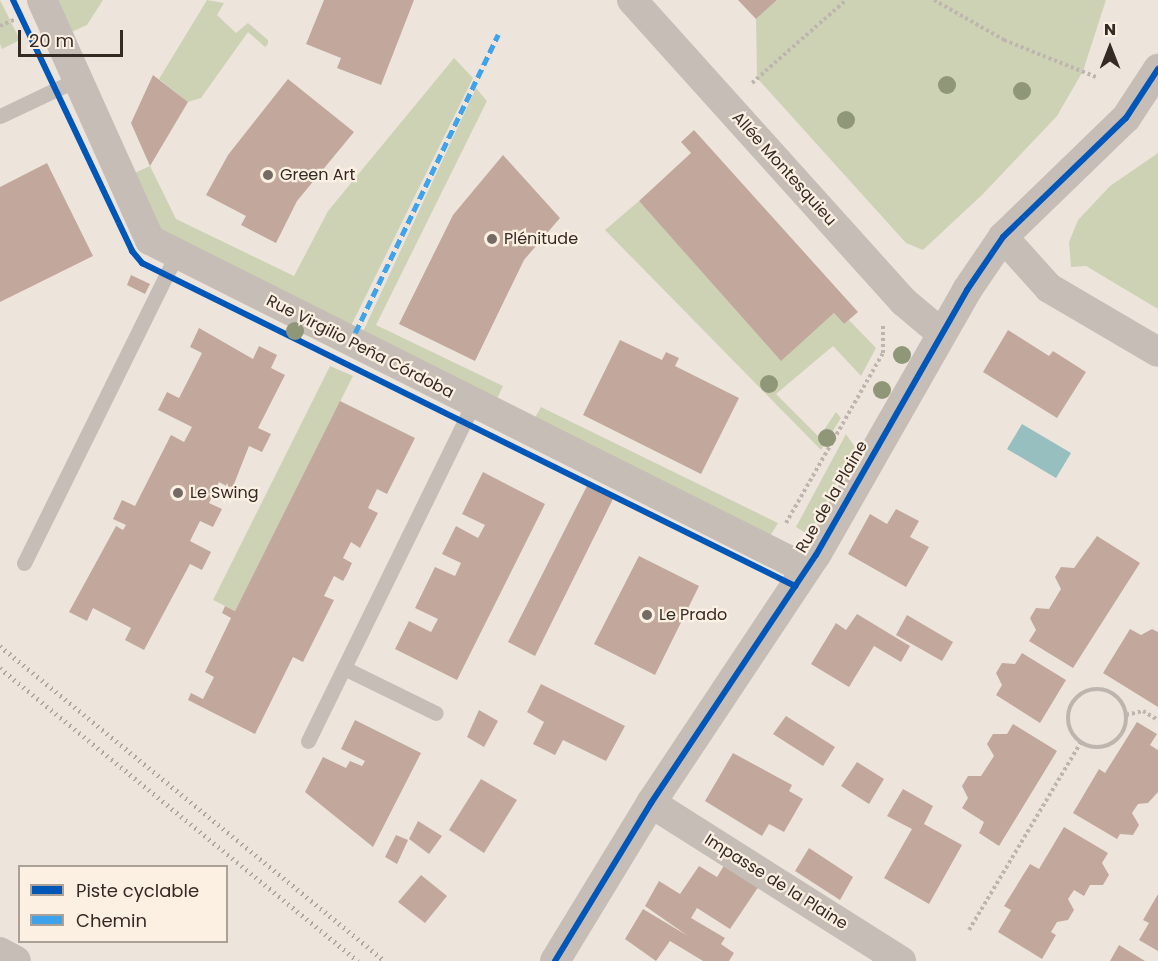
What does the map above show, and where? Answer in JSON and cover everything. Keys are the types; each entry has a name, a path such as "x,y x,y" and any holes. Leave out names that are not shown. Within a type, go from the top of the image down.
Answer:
{"street":[{"name":"Rue Virgilio Peña Córdoba","path":"42,0 150,240 806,569"},
{"name":"Allée Montesquieu","path":"632,0 904,302 941,333"},
{"name":"Rue de la Plaine","path":"555,961 651,803 806,569 941,333 1003,237 1126,118 1158,69"},
{"name":"Rue de la Plaine","path":"1126,118 1158,105"},
{"path":"1003,237 1049,288 1158,352"},
{"name":"Impasse de la Plaine","path":"651,803 901,961"},
{"path":"0,952 15,961"}],"lane":[{"path":"0,116 78,79"},
{"path":"24,563 177,254"},
{"path":"308,741 473,404"},
{"path":"344,668 436,713"}],"path":[{"path":"727,106 846,0"},
{"path":"934,0 1004,40 1096,76"},
{"path":"783,528 883,353 880,330 889,319"},
{"path":"1091,690 1110,692 1126,714 1122,733 1108,745 1100,747 1081,742 1074,735 1068,717 1070,708 1082,694 1091,690"},
{"path":"1126,714 1143,711 1158,720"},
{"path":"969,930 1081,742"}],"green space":[{"path":"0,0 20,40 2,49 0,44"},
{"path":"54,0 103,0 87,25 69,33"},
{"path":"207,0 224,3 217,15 236,33 248,23 268,40 268,44 265,47 248,32 201,98 188,102 159,79"},
{"path":"777,0 1106,0 1083,71 1057,116 983,194 923,250 906,243 757,78 756,19"},
{"path":"454,58 473,78 349,330 167,241 130,175 150,166 176,219 294,276 328,211"},
{"path":"476,88 487,101 376,325 503,386 495,403 361,336"},
{"path":"1158,153 1158,309 1086,266 1071,267 1069,242 1078,220 1110,186"},
{"path":"639,201 781,360 834,313 844,324 849,320 876,348 861,376 833,346 776,394 819,437 836,412 841,418 821,450 605,230"},
{"path":"330,366 353,376 235,611 213,600"},
{"path":"541,407 778,523 769,538 533,421"},
{"path":"846,434 855,447 809,535 796,527"}],"water":[{"path":"1022,424 1071,453 1056,478 1007,449"}],"building":[{"path":"324,0 414,0 381,85 337,68 341,58 306,44"},
{"path":"738,0 777,0 756,19"},
{"path":"153,75 188,102 150,166 131,123"},
{"name":"Green Art","path":"288,79 354,132 297,201 276,243 241,225 246,216 206,195 228,155"},
{"path":"694,130 858,312 844,324 834,313 781,361 639,201 691,153 681,142"},
{"name":"Plénitude","path":"503,155 560,218 524,260 475,361 399,324 453,215"},
{"path":"47,163 93,256 0,302 0,187"},
{"path":"131,275 150,284 145,294 127,285"},
{"name":"Le Swing","path":"199,328 253,359 259,346 277,355 271,368 285,375 258,428 271,434 262,452 249,446 232,489 219,482 209,503 222,509 213,527 200,521 190,541 211,552 202,570 190,564 144,650 125,640 131,628 93,608 87,621 69,612 116,526 123,530 126,525 113,519 122,500 135,506 171,435 184,442 192,427 158,410 167,392 179,398 202,353 190,347"},
{"path":"1008,330 1049,356 1053,351 1086,372 1057,418 983,372"},
{"path":"620,340 662,360 666,352 679,358 675,366 739,398 701,474 583,415"},
{"path":"340,401 415,438 387,494 377,489 368,508 378,513 360,548 351,542 343,558 352,563 343,581 334,576 324,596 334,600 303,662 293,657 255,734 188,700 191,693 203,699 214,677 205,672 231,618 222,613 225,606 235,611"},
{"path":"483,472 545,504 457,680 395,649 409,621 431,632 438,619 415,608 435,567 455,576 461,563 442,554 456,526 478,538 485,525 462,514"},
{"path":"587,486 613,499 535,656 508,642"},
{"path":"896,509 919,521 910,537 929,547 906,587 848,554 870,514 887,524"},
{"path":"1097,536 1140,563 1073,668 1029,641 1036,630 1030,618 1036,608 1049,609 1061,589 1055,577 1061,567 1074,568"},
{"name":"Le Prado","path":"639,556 699,586 655,675 594,644"},
{"path":"857,614 910,646 901,662 874,646 849,687 811,664 836,623 846,630"},
{"path":"907,615 953,642 942,661 896,635"},
{"path":"1130,629 1141,635 1152,629 1158,632 1158,707 1103,673"},
{"path":"1022,653 1066,680 1040,723 996,695 1002,685 996,673 1002,663 1015,664"},
{"path":"541,684 625,726 606,761 563,740 555,755 533,744 544,722 527,712"},
{"path":"479,710 498,721 484,747 467,737"},
{"path":"786,716 835,747 823,766 773,734"},
{"path":"355,720 421,753 373,847 305,792 323,757 346,768 350,761 362,766 365,761 341,749"},
{"path":"1137,722 1157,734 1150,745 1158,750 1158,792 1148,803 1138,804 1132,813 1139,825 1133,835 1120,834 1117,839 1073,813 1099,769 1105,773"},
{"path":"1013,724 1057,751 999,846 979,833 984,822 962,808 968,798 962,786 968,776 981,776 994,756 987,744 993,734 1007,734"},
{"path":"733,753 792,785 789,791 803,799 784,832 769,824 762,836 705,801"},
{"path":"857,762 884,779 869,804 841,786"},
{"path":"481,779 517,800 484,853 449,830"},
{"path":"903,789 933,806 924,824 962,845 929,904 884,878 912,829 887,816"},
{"path":"418,821 442,836 429,854 409,839"},
{"path":"1064,827 1108,853 1102,863 1109,875 1103,885 1090,885 1084,896 1074,890 1068,899 1074,910 1068,920 1057,922 1051,932 1056,935 1042,959 998,932 1011,910 1004,906 1030,864 1039,869"},
{"path":"396,835 408,840 397,864 385,857"},
{"path":"809,848 853,877 840,900 795,871"},
{"path":"725,864 759,886 730,929 697,908 691,918 725,938 721,944 734,953 729,961 703,961 670,941 656,961 625,939 643,909 688,936 645,906 659,881 680,894 699,866 717,877"},
{"path":"421,875 447,896 425,923 398,902"},
{"path":"1158,894 1158,951 1139,940 1149,923 1143,920"},
{"path":"1119,945 1145,961 1110,961"}],"railway":[{"path":"0,646 385,961"},
{"path":"0,668 358,961"}],"marked path":[{"path":"355,333 498,34"}],"cycle path":[{"path":"13,0 132,251 142,263 795,586"},
{"path":"555,961 651,803 816,555 967,290 1003,237 1126,118 1158,69"}],"place":[{"name":"Green Art","path":"268,175"},
{"name":"Plénitude","path":"492,239"},
{"name":"Le Swing","path":"178,493"},
{"name":"Le Prado","path":"647,615"}]}
